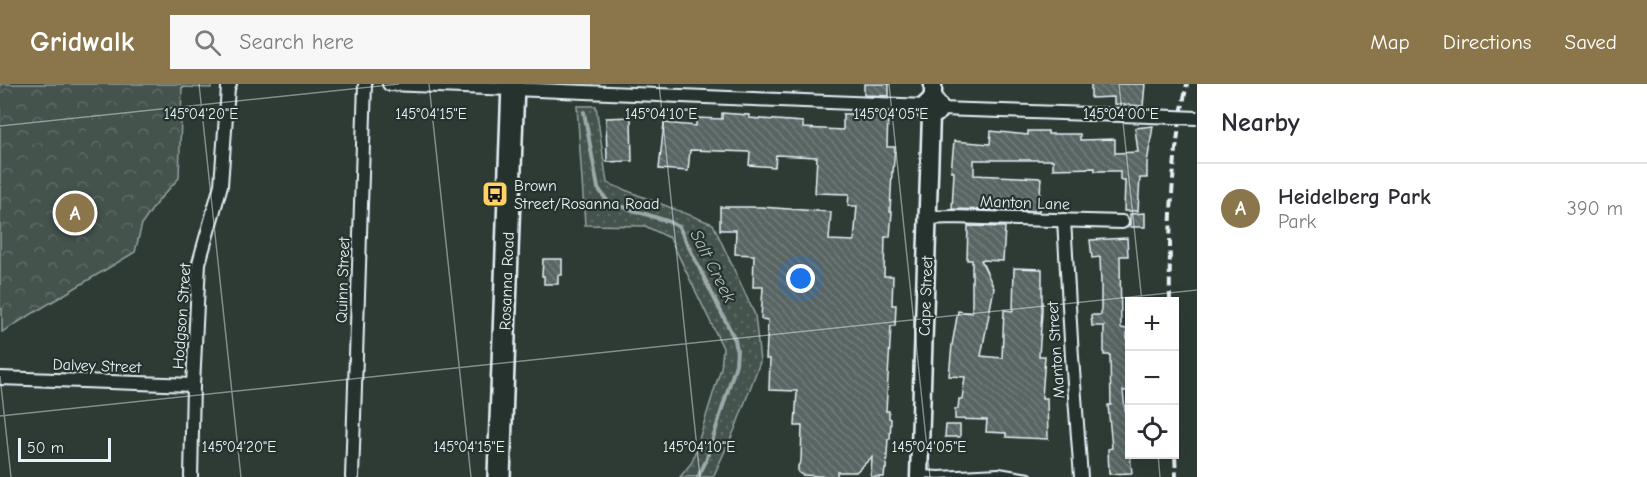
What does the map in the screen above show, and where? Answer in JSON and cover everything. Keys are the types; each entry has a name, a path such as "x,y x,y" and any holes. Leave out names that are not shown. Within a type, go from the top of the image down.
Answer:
{"highway":[{"name":"Rosanna Road","path":"499,477 513,87"}],"street":[{"name":"Quinn Street","path":"352,477 365,84"},
{"path":"389,84 513,87 932,108 1197,118"},
{"name":"Cape Street","path":"919,475 933,84"},
{"name":"Hodgson Street","path":"191,477 193,386 200,263 221,185 229,86"},
{"name":"Manton Lane","path":"928,218 1122,222"},
{"name":"Manton Street","path":"1064,220 1081,477"},
{"name":"Dalvey Street","path":"0,378 193,386"}],"lane":[{"path":"919,475 999,472 1029,477"}],"green space":[{"path":"0,84 211,84 211,88 182,87 179,178 157,202 142,224 135,252 2,332 2,309 0,309"},
{"path":"577,106 596,106 607,183 713,224 755,315 760,362 735,429 713,477 680,477 692,462 721,368 723,348 670,238 645,226 585,225"}],"building":[{"path":"864,84 889,84 889,96 864,95"},
{"path":"1091,84 1145,84 1143,106 1114,104 1114,97 1091,98"},
{"path":"863,112 888,113 887,147 895,147 890,237 885,237 884,276 893,276 892,305 896,305 895,326 891,326 886,411 889,411 891,419 886,469 884,477 871,477 872,457 856,472 837,472 837,477 802,475 798,472 798,466 801,461 802,426 795,426 797,391 769,390 770,359 766,359 768,320 761,319 763,287 753,287 754,255 735,254 736,230 720,230 720,207 761,207 831,212 829,240 854,241 857,206 848,206 849,194 815,193 817,157 776,155 775,167 749,165 750,152 690,150 688,171 659,169 664,123 696,126 696,118 722,119 722,113 749,115 749,118 803,122 803,128 843,130 843,114 863,114"},
{"path":"631,117 632,161 607,162 606,118"},
{"path":"1153,126 1147,178 1140,178 1138,211 1124,211 1125,180 1120,180 1120,171 1095,171 1095,168 1053,169 1053,160 974,160 974,175 1041,178 1039,211 952,209 954,172 951,172 954,141 990,144 991,131 1028,135 1028,131 1048,131 1048,134 1080,134 1080,140 1115,139 1115,153 1138,152 1135,128"},
{"path":"1145,213 1145,227 1130,227 1130,214"},
{"path":"968,226 1005,227 1003,261 981,260 994,288 981,356 1002,358 1004,310 1013,311 1014,268 1042,269 1039,356 1045,356 1042,398 1047,398 1048,439 1006,437 1006,433 986,432 987,420 955,419 955,409 958,409 959,399 962,399 965,377 949,376 952,345 958,311 972,313 972,260 967,260"},
{"path":"1127,238 1128,256 1120,256 1121,328 1125,329 1125,391 1123,391 1125,459 1130,459 1132,473 1109,474 1108,449 1112,448 1108,405 1111,405 1110,355 1104,355 1104,326 1092,326 1091,315 1101,315 1101,283 1100,257 1092,258 1090,240"},
{"path":"543,259 562,259 562,275 558,275 558,284 544,284"},
{"path":"946,425 960,425 960,437 945,437"}],"waterway":[{"name":"Salt Creek","path":"584,112 598,188 608,202 679,227 735,340 736,364 706,461 698,477"}],"railway":[{"path":"1170,297 1174,165 1187,84"},
{"path":"1175,459 1176,477"}],"place":[{"name":"Brown Street/Rosanna Road","path":"495,194"},
{"name":"Heidelberg Park","path":"75,213"}]}
